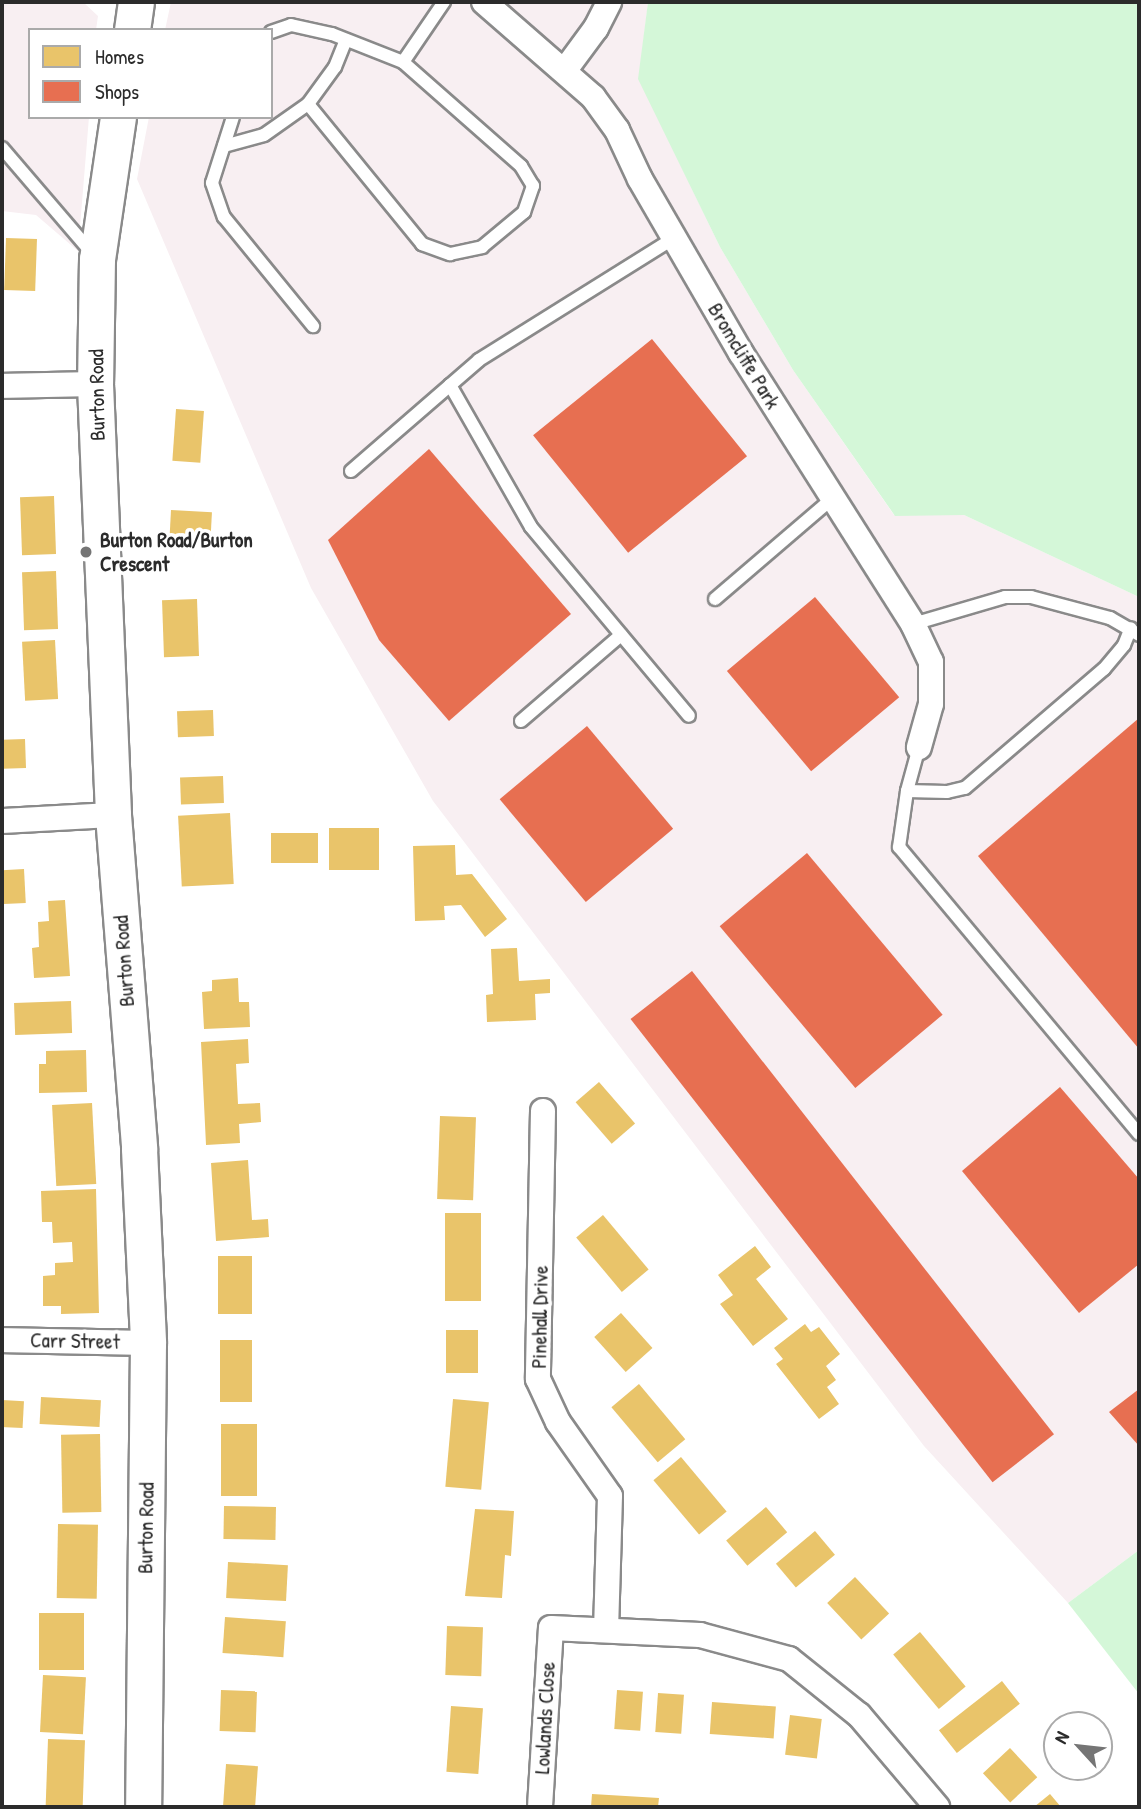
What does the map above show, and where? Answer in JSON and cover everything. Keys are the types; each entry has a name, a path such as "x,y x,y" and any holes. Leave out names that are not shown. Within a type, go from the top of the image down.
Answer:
{"street":[{"path":"132,28 136,2"},
{"name":"Bromcliffe Park","path":"484,2 565,70 593,97 617,130 674,238 741,354 913,624 931,662 930,704 919,747"},
{"path":"565,70 596,28 609,2"},
{"name":"Burton Road","path":"118,119 97,259 95,383 113,815 139,1149 148,1343 143,1807"},
{"path":"2,386 95,383"},
{"path":"2,821 113,815"},
{"name":"Pinehall Drive","path":"543,1111 538,1379 558,1422 610,1496 606,1629"},
{"name":"Carr Street","path":"2,1340 148,1343"},
{"name":"Lowlands Close","path":"540,1807 551,1628 606,1629"},
{"path":"606,1629 700,1635 789,1659 859,1715 937,1807"}],"lane":[{"path":"403,62 444,2"},
{"path":"273,31 292,25 346,40 403,62 521,166 533,186 524,212 482,247 450,254 422,244 308,104"},
{"path":"224,146 264,135 308,104 335,67 346,40"},
{"path":"232,119 212,183 224,217 313,326"},
{"path":"2,148 97,259"},
{"path":"351,471 479,360 674,238"},
{"path":"450,385 531,527 689,716"},
{"path":"715,599 833,498"},
{"path":"907,791 947,792 965,788 1104,669 1135,632 1110,618 1031,597 1005,597 913,624"},
{"path":"521,721 621,635"},
{"path":"919,747 907,791 899,848 1139,1134"}],"shaded area":[{"path":"2,2 83,2 98,16 96,28 28,28 28,119 89,119 78,251 36,215 2,211"},
{"path":"171,2 648,2 639,79 720,247 793,370 894,515 964,515 1139,597 1139,1550 1068,1603 924,1446 433,801 311,588 137,179 149,119 273,119 273,28 165,28"}],"green space":[{"path":"648,2 1139,2 1139,597 964,515 895,516 793,370 720,247 638,79"},
{"path":"1139,1550 1139,1694 1068,1603"}],"building: Homes":[{"path":"6,238 37,239 35,291 4,290"},
{"path":"176,409 204,411 200,463 172,461"},
{"path":"54,496 56,554 22,555 20,497"},
{"path":"171,510 212,512 210,542 169,540"},
{"path":"56,571 58,629 24,630 22,572"},
{"path":"197,599 199,656 164,657 162,600"},
{"path":"55,640 58,699 25,701 22,642"},
{"path":"213,710 214,736 178,737 177,711"},
{"path":"25,739 26,768 3,769 2,740"},
{"path":"223,776 224,803 181,804 180,778"},
{"path":"230,813 234,884 182,887 178,816"},
{"path":"329,828 379,828 379,870 329,870"},
{"path":"271,833 318,833 318,863 271,863"},
{"path":"455,845 456,875 472,874 507,919 485,937 461,905 444,906 445,920 415,921 413,846"},
{"path":"24,869 26,903 4,904 2,870"},
{"path":"65,900 70,976 34,978 32,948 39,947 38,922 49,921 48,901"},
{"path":"517,948 519,981 550,979 550,993 535,994 536,1020 487,1022 486,995 493,994 491,949"},
{"path":"238,978 239,1002 249,1002 250,1027 204,1029 202,992 212,991 212,980"},
{"path":"71,1001 72,1033 15,1035 14,1003"},
{"path":"248,1039 249,1063 236,1064 238,1104 260,1103 261,1122 239,1124 240,1143 206,1145 201,1042"},
{"path":"86,1050 87,1092 39,1093 39,1064 46,1064 46,1051"},
{"path":"599,1082 635,1124 612,1144 576,1102"},
{"path":"92,1103 96,1184 56,1186 52,1105"},
{"path":"440,1116 476,1117 473,1200 437,1199"},
{"path":"248,1160 252,1220 268,1219 269,1237 216,1241 211,1163"},
{"path":"96,1189 99,1313 61,1314 61,1306 43,1306 43,1276 55,1275 55,1263 73,1262 72,1242 53,1243 52,1222 42,1222 41,1191"},
{"path":"445,1213 481,1213 481,1301 445,1301"},
{"path":"603,1215 649,1269 622,1292 576,1237"},
{"path":"755,1246 771,1267 756,1279 788,1319 753,1346 720,1304 733,1295 718,1275"},
{"path":"218,1256 252,1256 252,1314 218,1314"},
{"path":"621,1313 652,1348 626,1372 594,1337"},
{"path":"805,1324 811,1332 819,1327 840,1354 826,1366 836,1380 827,1387 839,1404 819,1419 776,1364 783,1359 774,1348"},
{"path":"446,1330 478,1330 478,1373 446,1373"},
{"path":"220,1340 252,1340 252,1402 220,1402"},
{"path":"639,1384 685,1439 658,1462 611,1407"},
{"path":"41,1397 101,1400 100,1427 40,1424"},
{"path":"453,1399 489,1402 481,1490 445,1487"},
{"path":"2,1400 24,1401 23,1428 2,1427"},
{"path":"221,1424 257,1424 257,1496 221,1496"},
{"path":"100,1434 101,1512 62,1513 61,1435"},
{"path":"681,1457 727,1511 699,1535 653,1480"},
{"path":"224,1506 276,1507 275,1540 223,1539"},
{"path":"766,1507 787,1532 747,1566 726,1540"},
{"path":"475,1509 514,1511 511,1556 505,1555 502,1598 465,1596"},
{"path":"58,1524 98,1525 97,1599 57,1598"},
{"path":"815,1531 835,1555 796,1588 776,1564"},
{"path":"228,1562 288,1565 286,1601 226,1598"},
{"path":"855,1577 889,1614 861,1639 827,1603"},
{"path":"39,1613 84,1613 84,1670 39,1670"},
{"path":"225,1617 286,1621 283,1657 222,1653"},
{"path":"447,1626 483,1627 481,1676 445,1675"},
{"path":"920,1632 966,1686 939,1709 893,1654"},
{"path":"43,1675 86,1677 83,1734 40,1732"},
{"path":"1002,1681 1020,1704 957,1753 939,1730"},
{"path":"221,1690 257,1691 256,1732 220,1731"},
{"path":"617,1690 643,1692 640,1731 614,1729"},
{"path":"658,1693 684,1695 681,1734 655,1732"},
{"path":"712,1702 776,1706 774,1738 710,1734"},
{"path":"451,1706 483,1708 478,1774 446,1772"},
{"path":"790,1715 822,1719 817,1759 785,1755"},
{"path":"48,1739 85,1740 83,1807 46,1807"},
{"path":"1010,1748 1037,1777 1010,1802 983,1773"},
{"path":"226,1764 258,1766 255,1807 223,1807"},
{"path":"592,1794 659,1798 658,1807 591,1807"},
{"path":"1050,1794 1061,1807 1034,1807"}],"building: Shops":[{"path":"652,339 747,456 628,553 533,435"},
{"path":"429,449 571,614 449,721 379,640 328,540"},
{"path":"815,597 899,697 811,771 727,671"},
{"path":"1139,718 1139,1049 978,856"},
{"path":"587,726 673,829 586,902 500,799"},
{"path":"807,853 943,1015 855,1088 720,926"},
{"path":"692,971 1054,1434 993,1482 631,1019"},
{"path":"1060,1087 1139,1179 1139,1264 1079,1313 962,1171"},
{"path":"1139,1389 1139,1446 1109,1412"}],"place":[{"name":"Burton Road/Burton Crescent","path":"86,552"}]}
